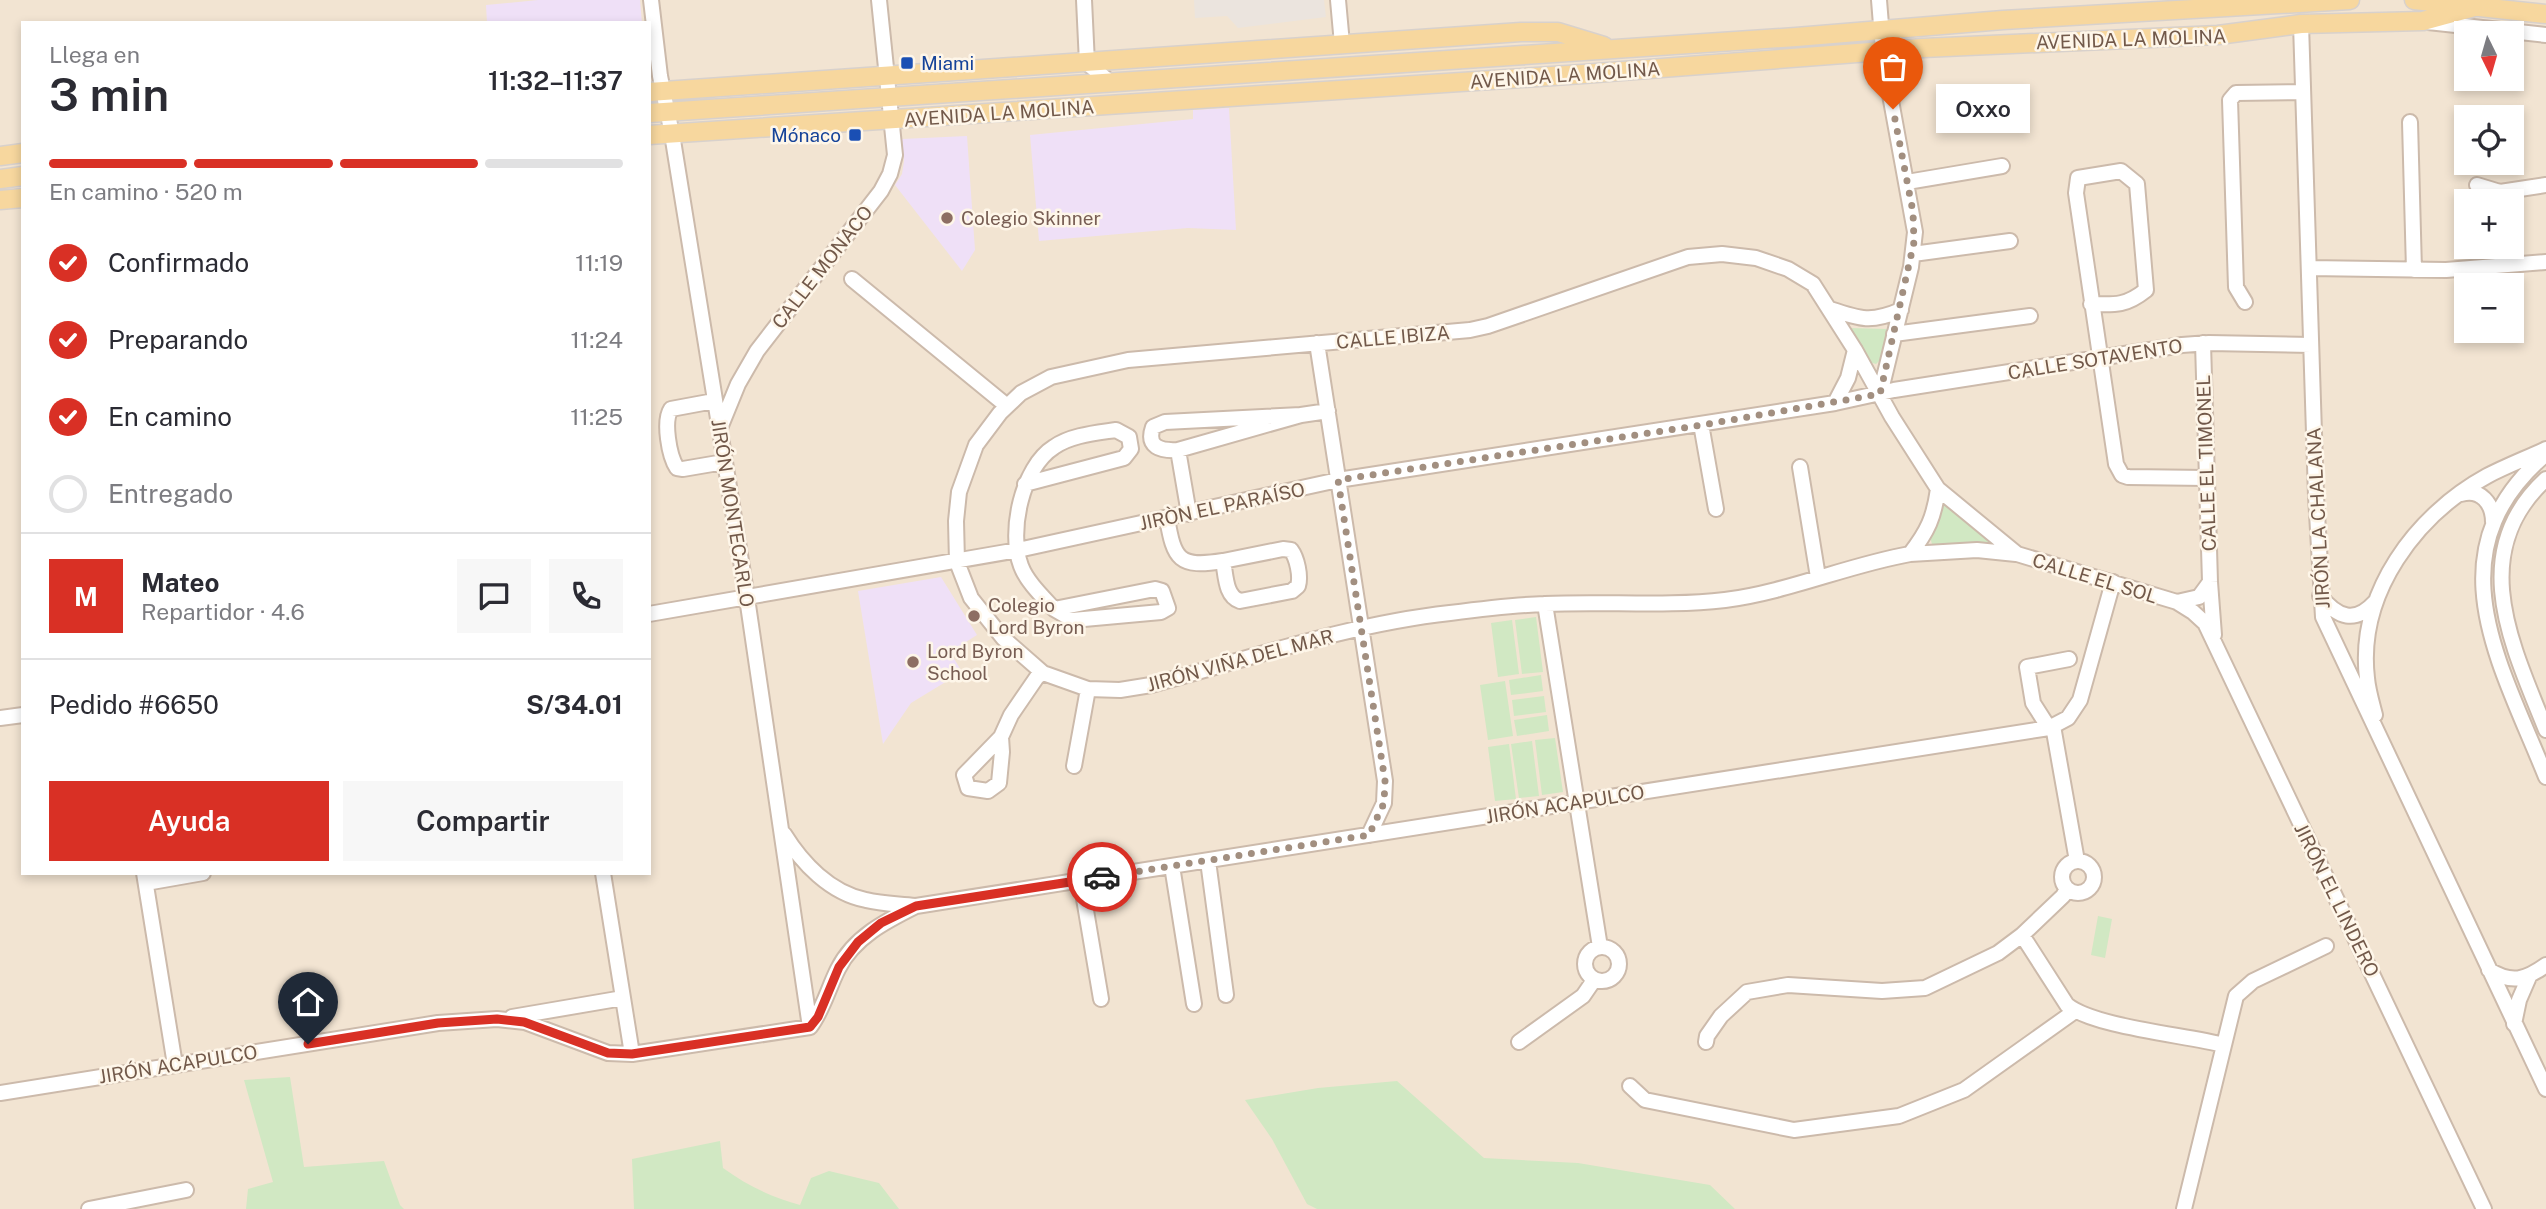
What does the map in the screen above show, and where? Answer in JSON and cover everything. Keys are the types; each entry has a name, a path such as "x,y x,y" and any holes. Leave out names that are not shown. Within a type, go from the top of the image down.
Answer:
{"main road":[{"name":"AVENIDA LA MOLINA","path":"651,113 1881,31 2003,20 2350,0"},
{"name":"AVENIDA LA MOLINA","path":"2414,0 2546,14"},
{"name":"AVENIDA LA MOLINA","path":"651,135 1583,74 1883,51 2228,35 2301,24 2423,21 2478,6"},
{"name":"AVENIDA LA MOLINA","path":"657,92 1548,31 1568,34 1614,49"},
{"path":"1480,58 1583,74"},
{"path":"0,179 21,174"},
{"path":"0,200 21,198"}],"street":[{"name":"JIRÓN MONTECARLO","path":"651,0 657,92 668,112 672,134 747,598 810,1027"},
{"name":"CALLE MONACO","path":"719,429 738,384 757,351 886,183 895,155 879,0"},
{"path":"1084,0 1087,63 1111,83"},
{"path":"1338,0 1342,44"},
{"path":"1879,0 1883,51 1914,222 1913,254 1880,394"},
{"path":"2423,21 2546,35"},
{"name":"JIRÓN LA CHALANA","path":"2301,24 2320,596 2327,631 2546,1089"},
{"path":"2245,302 2236,287 2231,100 2236,93 2303,92"},
{"path":"2410,122 2414,270"},
{"path":"13,154 21,170"},
{"path":"1907,182 2002,166"},
{"path":"2091,304 2116,305 2132,301 2146,290 2137,184 2122,171 2078,178 2076,193 2091,304 2116,464 2122,475 2128,477 2207,478"},
{"path":"2477,185 2500,192 2546,185"},
{"path":"1913,254 2010,241"},
{"name":"CALLE IBIZA","path":"957,562 956,521 959,492 976,445 1021,393 1051,377 1128,360 1470,330 1688,257 1722,254 1756,258 1788,269 1813,284 1880,394"},
{"path":"2309,268 2466,269 2546,262"},
{"path":"852,279 1007,406"},
{"path":"1830,309 1870,320 1900,310"},
{"path":"1894,334 2030,316"},
{"path":"1318,343 1385,790 1382,807 1369,835"},
{"name":"CALLE SOTAVENTO","path":"1880,394 2203,344 2311,345"},
{"name":"CALLE EL TIMONEL","path":"2203,344 2210,582 2215,644"},
{"path":"1835,403 1848,378 1855,350"},
{"name":"JIRÒN EL PARAÍSO","path":"651,614 957,562 1167,519 1338,480 1702,425 1880,394"},
{"name":"CALLE EL SOL","path":"1880,394 1938,489 2017,554 2177,603"},
{"path":"714,401 671,409 667,414 673,459 677,468 724,462"},
{"path":"1301,415 1178,450 1156,448 1151,443 1153,427 1164,422 1301,415 1328,411"},
{"path":"1702,425 1716,509"},
{"path":"1024,484 1124,458 1131,449 1129,437 1116,430 1065,441 1042,456 1024,484 1020,502 1018,550 1021,566 1054,609 1073,620 1161,612 1168,608 1162,591 1155,589 1054,609"},
{"path":"1178,450 1189,514"},
{"path":"2378,733 2367,677 2367,642 2375,602 2389,572 2416,533 2433,514 2456,496 2488,476 2546,452"},
{"path":"2546,452 2510,491 2493,522 2486,544 2482,573 2483,603 2489,630 2546,777"},
{"path":"1800,467 1818,577"},
{"path":"2546,479 2525,502 2512,524 2503,553 2500,585 2507,626 2546,730"},
{"path":"1910,554 1925,535 1935,513 1938,489"},
{"path":"2456,496 2479,494 2488,501 2493,511 2493,522"},
{"path":"1167,519 1172,548 1190,563 1223,561 1283,548 1291,550 1294,555 1300,580 1292,591 1240,601 1234,599 1230,593 1223,561"},
{"name":"JIRÓN VIÑA DEL MAR","path":"957,562 971,598 1003,638 1043,673 1088,689 1120,690 1151,685 1362,628 1430,615 1545,604 1627,604 1727,599 1910,554 1978,550 2017,554"},
{"path":"2051,727 2071,714 2083,695 2113,582"},
{"path":"2177,603 2199,597 2210,582"},
{"path":"2320,596 2331,610 2347,617 2365,613 2375,602"},
{"name":"JIRÓN EL LINDERO","path":"2177,603 2205,623 2484,1209"},
{"path":"1545,604 1600,947"},
{"path":"2069,659 2026,667 2033,703 2051,727 2077,861"},
{"path":"1000,737 1011,715 1037,677 1043,673"},
{"path":"1074,766 1088,689"},
{"path":"0,718 21,715"},
{"name":"JIRÓN ACAPULCO","path":"780,828 800,859 833,886 864,900 916,906 2051,727"},
{"path":"1208,861 1226,995"},
{"path":"2077,861 2089,865 2094,876 2093,883 2085,892 2078,893 2067,889 2063,884 2062,872 2066,866 2077,861"},
{"path":"1172,866 1194,1004"},
{"path":"175,1065 145,878 180,875"},
{"path":"603,875 632,1054"},
{"path":"1081,881 1101,999"},
{"path":"1706,1042 1707,1035 1721,1016 1747,992 1788,985 1882,991 1925,988 1998,953 2022,935 2067,889"},
{"name":"JIRÓN ACAPULCO","path":"0,1093 438,1023 497,1019 524,1022 608,1053 632,1054 810,1027 818,1017 839,967 858,942 881,923 916,906"},
{"path":"2022,935 2067,1005 2074,1011 2104,1020 2224,1045"},
{"path":"2184,1209 2234,1002 2244,987 2326,946"},
{"path":"1600,947 1615,952 1620,967 1610,980 1594,980 1586,972 1585,961 1590,951 1600,947"},
{"path":"2488,970 2512,979 2529,977 2546,965"},
{"path":"2514,1024 2519,1000 2529,977"},
{"path":"1519,1042 1583,996 1594,980"},
{"path":"497,1019 623,998"},
{"path":"1630,1086 1645,1100 1794,1130 1899,1116 1964,1090 2074,1011"},
{"path":"89,1209 186,1190"}],"shaded area":[{"path":"0,0 2546,0 2546,1209 0,1209"},
{"path":"538,0 640,0 642,21 487,21 486,5"},
{"path":"1194,0 1324,0 1326,17 1238,28 1227,16 1195,18"},
{"path":"1229,108 1236,230 1188,228 1039,241 1030,135 1193,119 1193,110"},
{"name":"Colegio Skinner","path":"967,136 975,250 962,271 895,185 902,174 904,161 902,139"},
{"name":"Lord Byron School","path":"941,577 977,635 950,652 962,672 911,703 883,744 858,591"}],"green space":[{"path":"1849,328 1888,329 1881,359 1876,364 1866,361"},
{"path":"1947,504 1993,544 1932,544 1930,537 1939,506"},
{"path":"1536,617 1543,672 1522,674 1515,620"},
{"path":"1512,620 1519,674 1498,677 1491,623"},
{"path":"1541,675 1543,691 1511,695 1509,680"},
{"path":"1505,681 1513,736 1488,740 1480,685"},
{"path":"1544,696 1546,712 1514,716 1512,700"},
{"path":"1547,715 1549,731 1517,736 1514,720"},
{"path":"1555,738 1563,792 1542,795 1535,740"},
{"path":"1532,741 1539,796 1519,798 1511,744"},
{"path":"1509,744 1516,799 1495,801 1488,747"},
{"path":"2098,916 2112,919 2105,958 2091,955"},
{"path":"290,1077 304,1167 384,1161 400,1205 404,1209 246,1209 248,1189 273,1182 244,1080"},
{"path":"1397,1081 1484,1158 1578,1163 1710,1185 1735,1209 1317,1209 1307,1204 1272,1139 1245,1100 1318,1088"},
{"path":"720,1141 723,1168 751,1186 779,1198 800,1205 811,1178 829,1171 879,1183 899,1209 634,1209 632,1159"}],"way so far":[{"path":"1102,877 1369,835 1384,803 1385,781 1338,480 1702,425 1880,394 1911,267 1915,232 1893,109"}],"place":[{"name":"Miami","path":"907,63"},
{"name":"Oxxo","path":"1893,109"},
{"name":"Mónaco","path":"855,135"},
{"name":"Colegio Skinner","path":"947,218"},
{"name":"Colegio Lord Byron","path":"974,616"},
{"name":"Lord Byron School","path":"913,662"}],"route":[{"path":"308,1044 438,1023 497,1019 524,1022 608,1053 632,1054 810,1027 818,1017 839,967 858,942 881,923 916,906 1102,877"}]}
